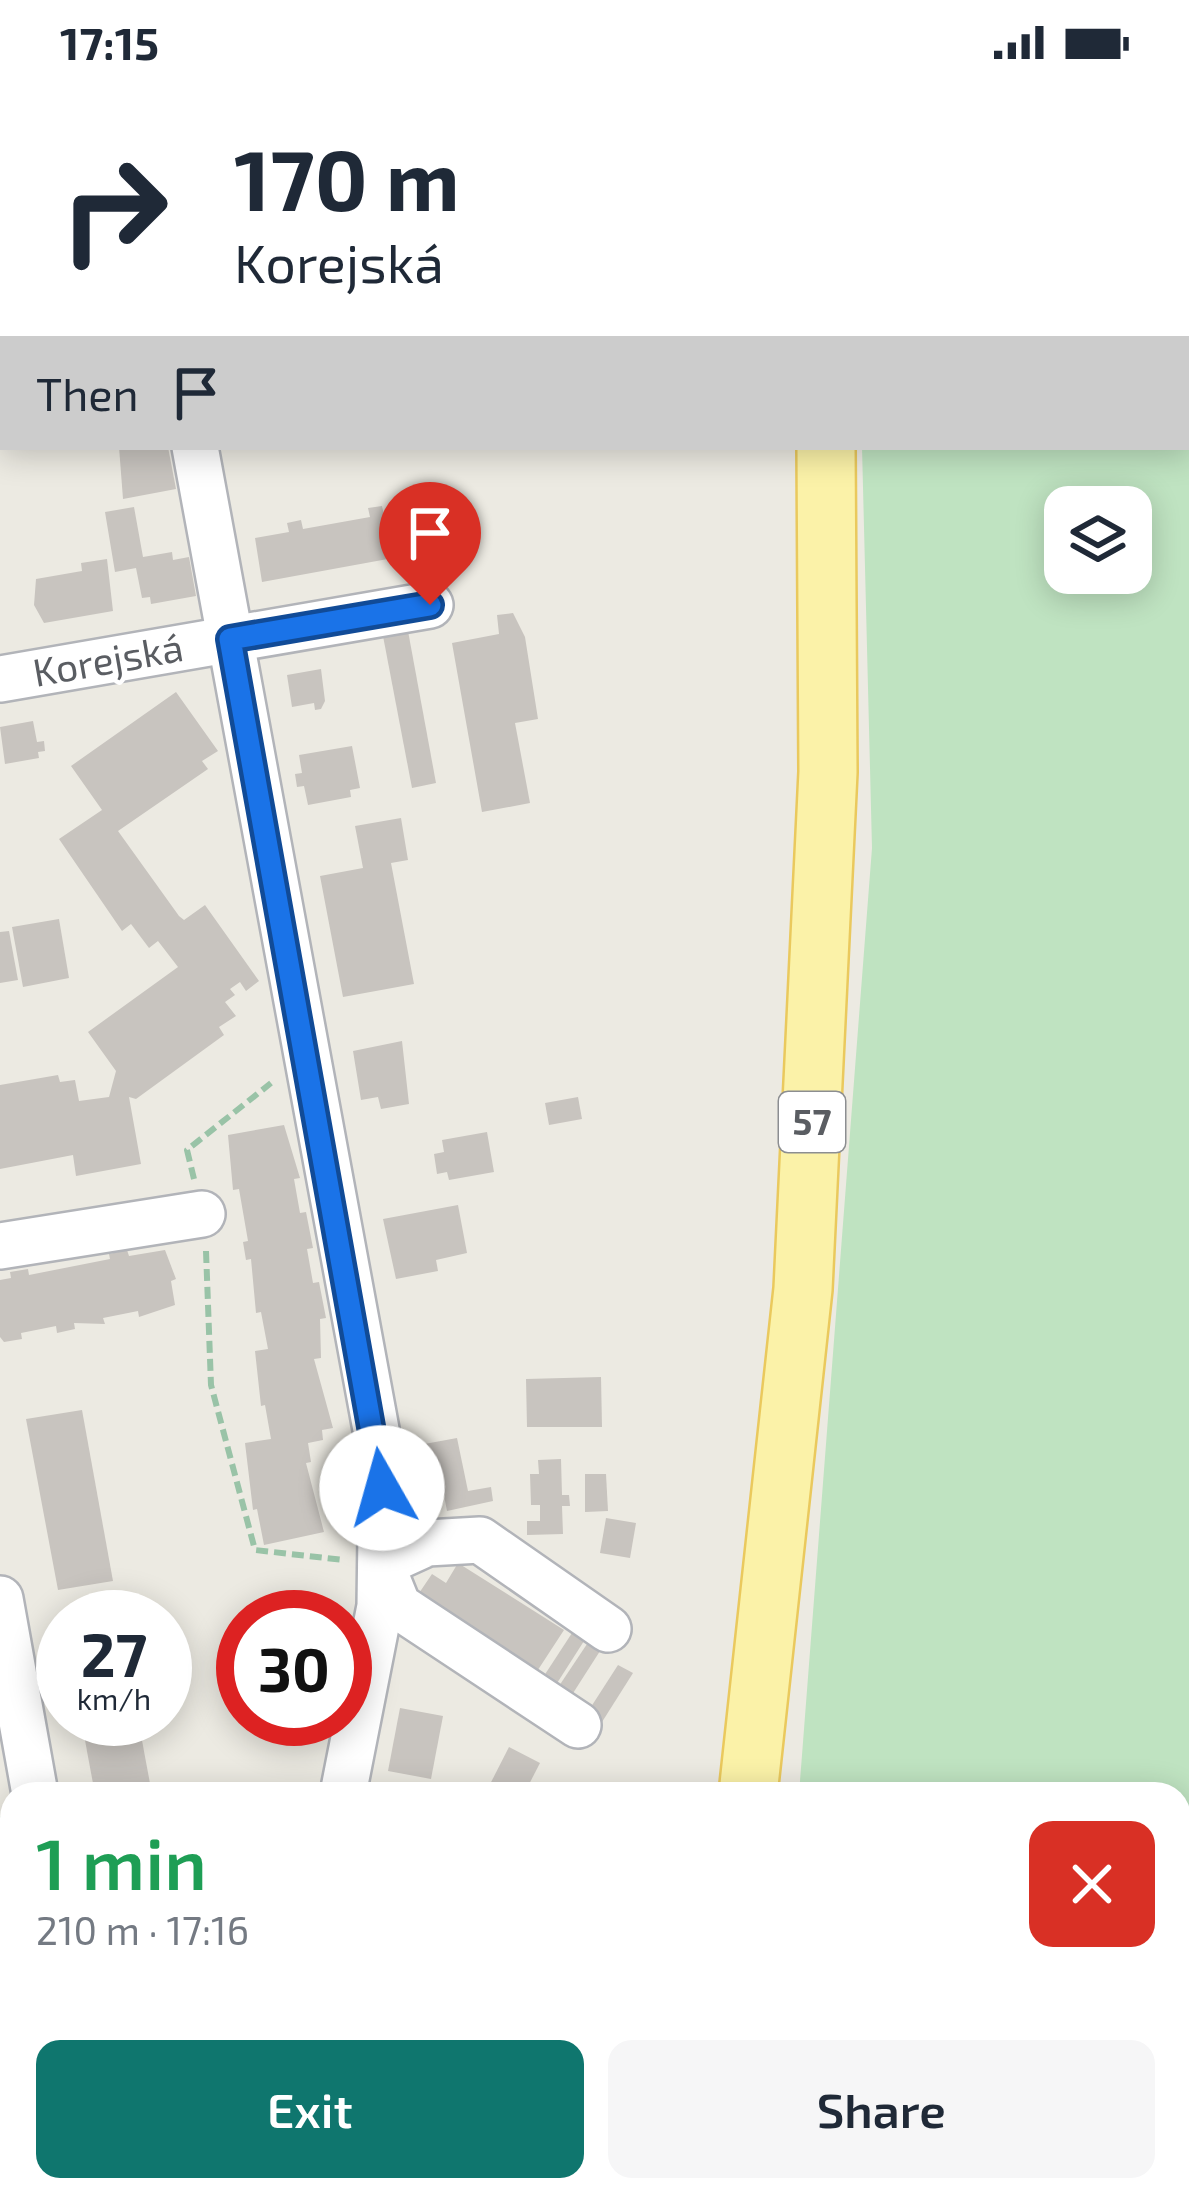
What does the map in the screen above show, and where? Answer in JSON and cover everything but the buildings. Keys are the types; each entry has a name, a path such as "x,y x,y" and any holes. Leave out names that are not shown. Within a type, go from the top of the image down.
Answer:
{"main road":[{"name":"57","path":"749,1782 803,1289 828,772 826,450"}],"street":[{"path":"196,450 382,1462 380,1606 345,1782"},
{"name":"Korejská","path":"0,679 430,605"},
{"path":"0,1246 202,1214"},
{"path":"381,1564 427,1543 480,1540 608,1629"},
{"path":"381,1564 398,1606 578,1725"},
{"path":"0,1599 21,1782"}],"path":[{"path":"307,1054 187,1150 202,1214 211,1385 255,1550 381,1564"}],"green space":[{"path":"862,450 1189,450 1189,1782 800,1782 872,848"}],"route":[{"path":"382,1488 382,1462 230,639 430,605"}]}
